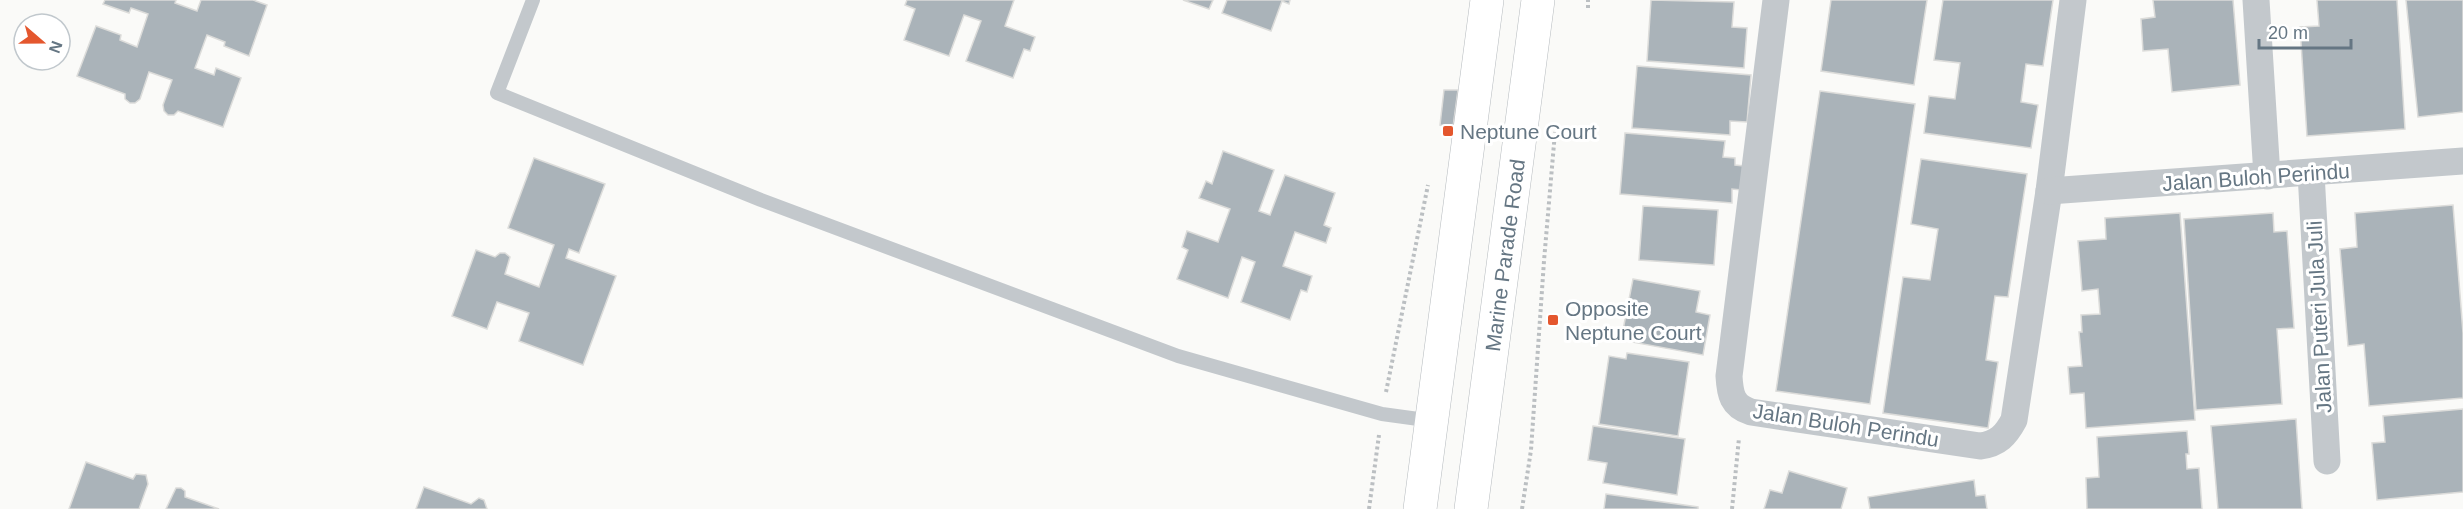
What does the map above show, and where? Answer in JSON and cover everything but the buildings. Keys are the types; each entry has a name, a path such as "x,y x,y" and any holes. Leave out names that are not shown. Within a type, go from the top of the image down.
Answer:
{"main road":[{"path":"1420,509 1487,0"},
{"name":"Marine Parade Road","path":"1471,509 1538,0"}],"street":[{"name":"Jalan Buloh Perindu","path":"1776,0 1729,376 1730,393 1740,408 1980,446 1990,445 2002,439 2014,420 2049,191 2073,0"},
{"path":"2256,0 2267,176"},
{"name":"Jalan Buloh Perindu","path":"2049,191 2463,161"},
{"name":"Jalan Puteri Jula Juli","path":"2311,173 2327,461"}],"lane":[{"path":"533,0 497,93 794,213 1178,356 1382,414 1433,422"}],"path":[{"path":"1588,0 1588,8"},
{"path":"1522,509 1531,450 1556,130"},
{"path":"1370,509 1382,414 1428,182"},
{"path":"1732,509 1739,436"}],"place":[{"name":"Neptune Court","path":"1448,131"},
{"name":"Opposite Neptune Court","path":"1553,320"}]}
